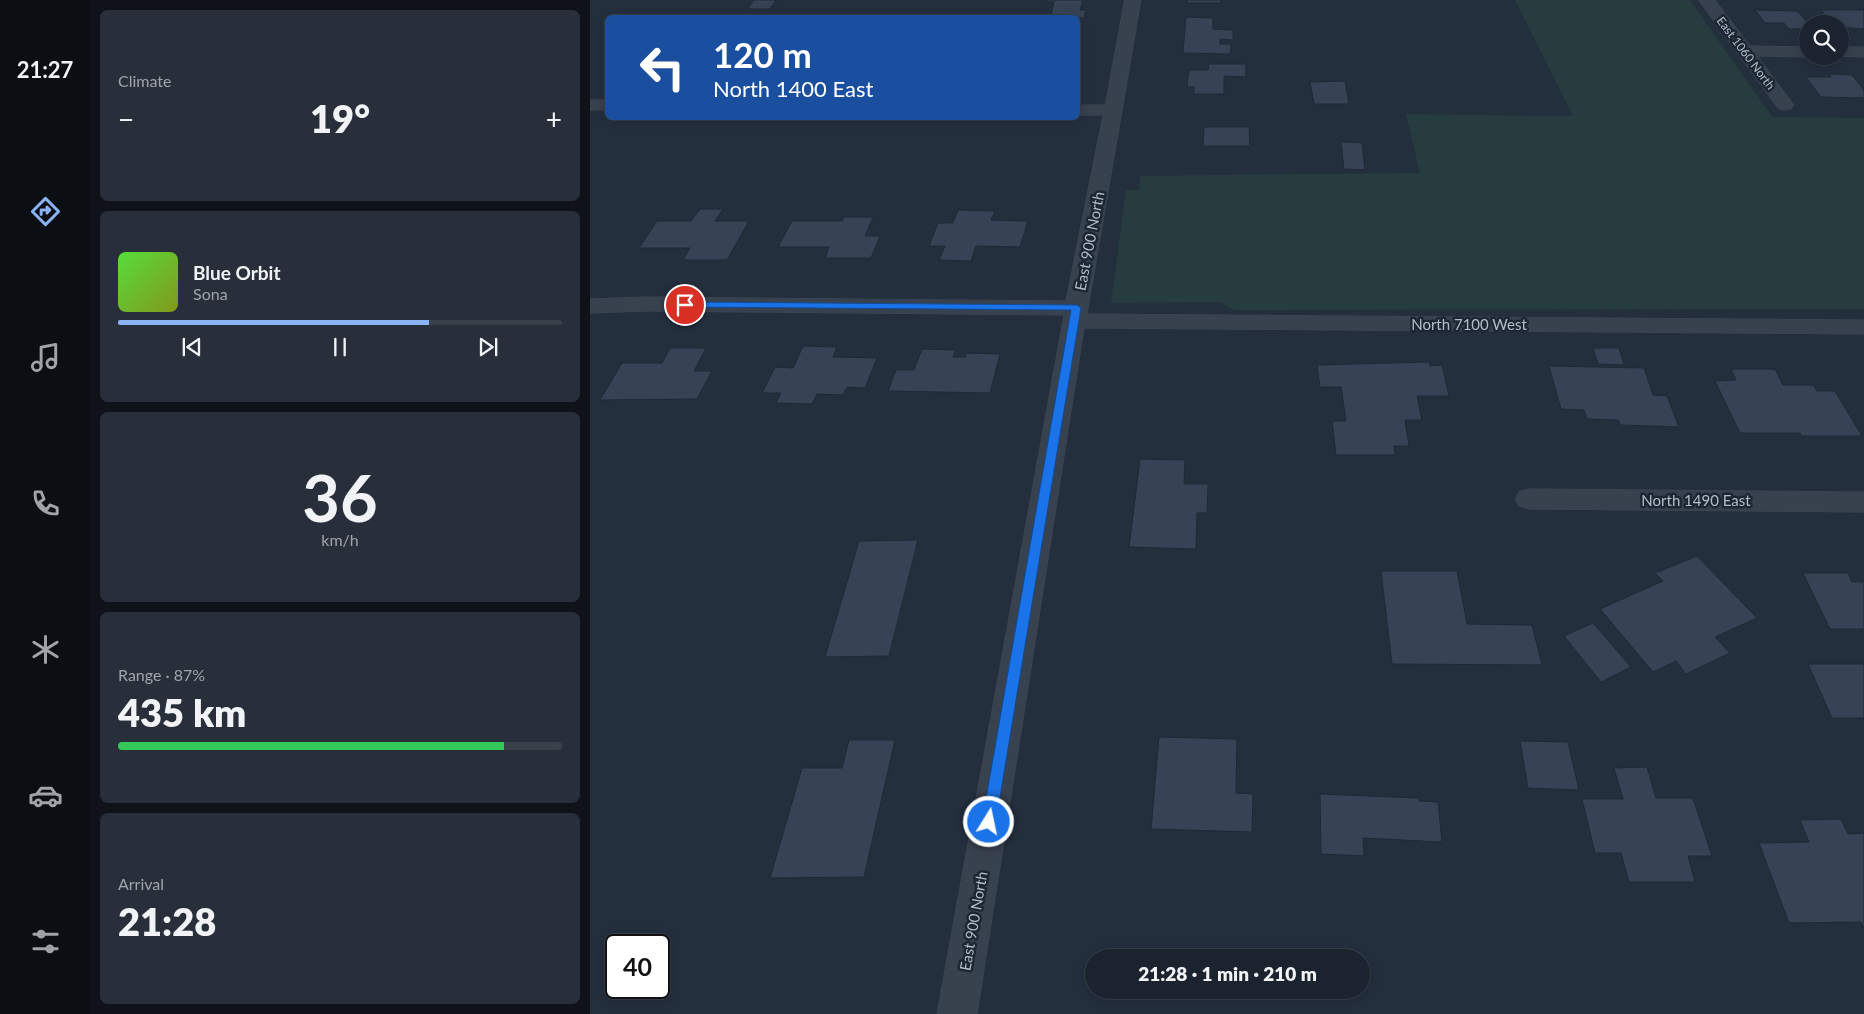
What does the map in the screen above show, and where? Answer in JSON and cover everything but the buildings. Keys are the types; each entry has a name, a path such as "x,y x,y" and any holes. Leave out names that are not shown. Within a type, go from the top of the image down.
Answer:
{"street":[{"name":"East 900 North","path":"957,1014 1075,314 1133,0"},
{"name":"East 1060 North","path":"1707,0 1785,105"},
{"path":"1745,51 1799,52"},
{"path":"1849,52 1864,52"},
{"path":"590,104 605,104"},
{"path":"1080,110 1114,110"},
{"name":"North 7100 West","path":"590,306 646,304 1075,314 1864,326"},
{"name":"North 1490 East","path":"1529,499 1864,502"}],"green space":[{"path":"1515,0 1690,0 1772,117 1864,118 1864,309 1234,310 1220,302 1111,303 1126,190 1139,190 1140,176 1420,173 1406,114 1573,116"}],"route":[{"path":"685,305 1077,308 989,822"}]}
